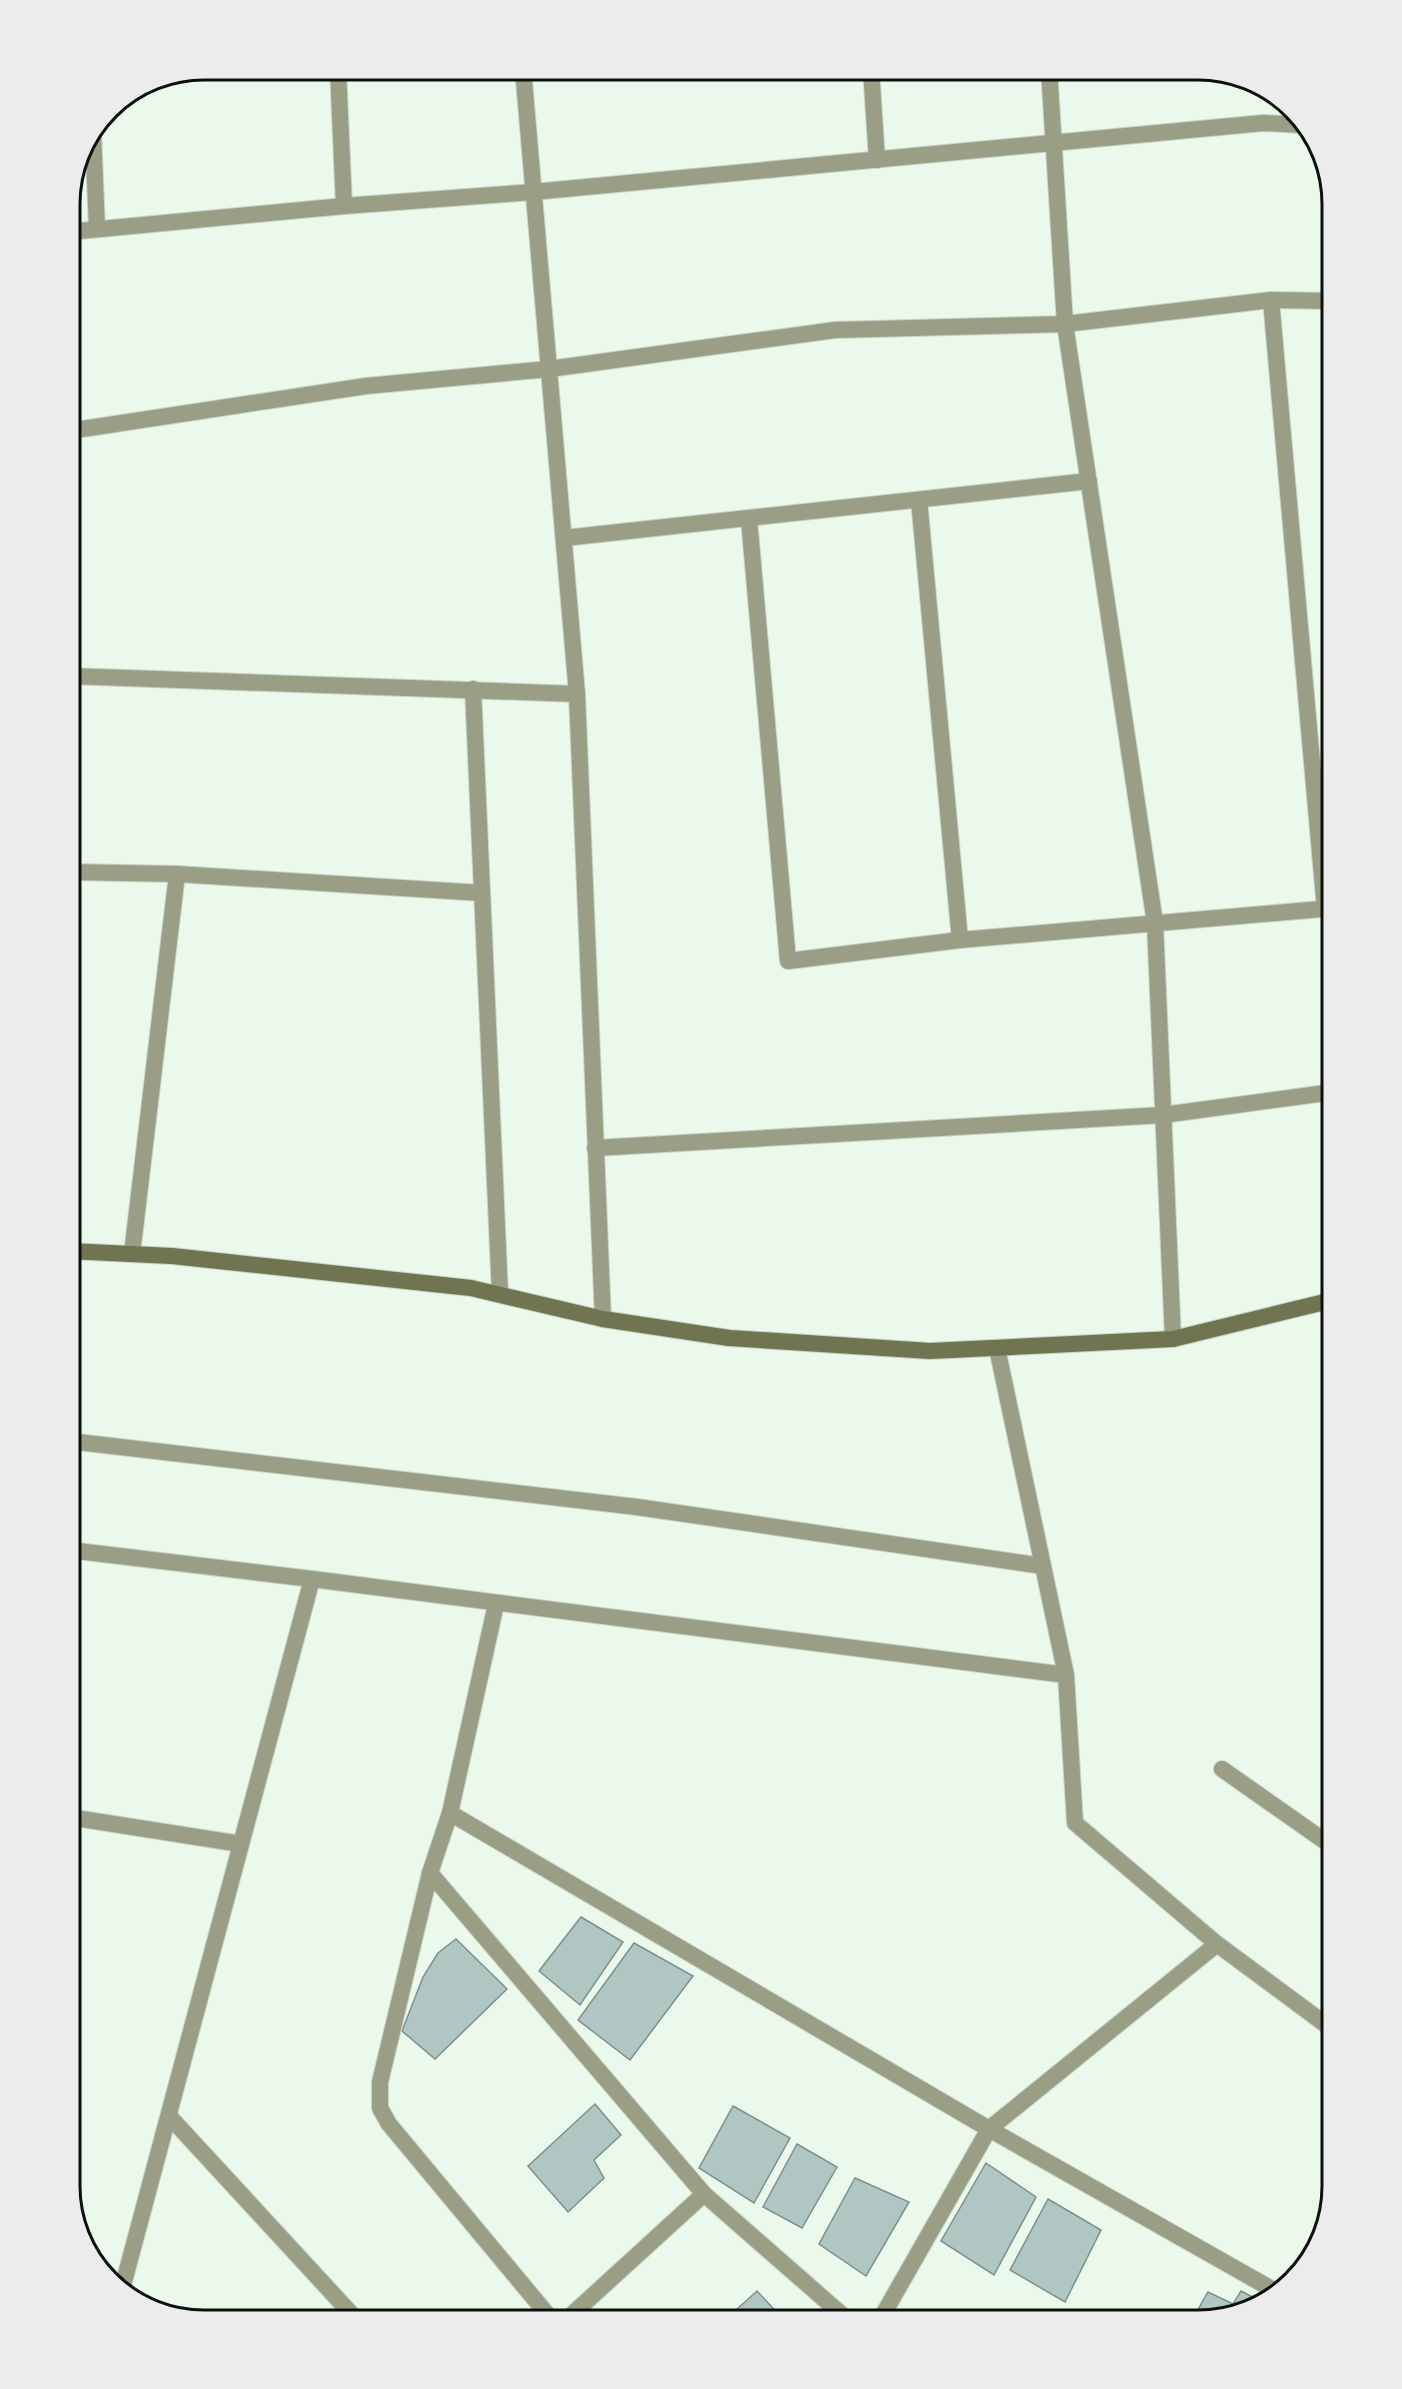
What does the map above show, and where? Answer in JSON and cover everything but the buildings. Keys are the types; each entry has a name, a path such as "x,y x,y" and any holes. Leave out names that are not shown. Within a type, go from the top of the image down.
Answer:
{"main road":[{"path":"80,1252 206,1259 471,1288 603,1319 729,1338 930,1351 1173,1339 1322,1303"}],"street":[{"path":"338,80 344,206"},
{"path":"524,80 577,694 603,1319"},
{"path":"872,80 877,160"},
{"path":"1050,80 1065,324 1155,923 1173,1339"},
{"path":"80,231 1054,145 1263,123 1294,125"},
{"path":"94,147 97,229"},
{"path":"1271,300 1322,793"},
{"path":"80,429 366,386 549,369 835,330 1065,324 1271,300 1322,301"},
{"path":"564,538 1089,482"},
{"path":"920,500 960,940"},
{"path":"749,519 788,961 960,940 1322,909"},
{"path":"80,676 473,688 577,694"},
{"path":"473,688 501,1294"},
{"path":"80,872 177,874 482,893"},
{"path":"132,1254 177,874"},
{"path":"595,1148 1163,1115 1322,1093"},
{"path":"997,1348 1066,1675 1075,1823 1217,1944 1322,2022"},
{"path":"80,1442 636,1507 1043,1566"},
{"path":"80,1551 1066,1675"},
{"path":"124,2281 312,1579"},
{"path":"496,1604 450,1813 430,1873 380,2082 380,2108 389,2124 543,2309"},
{"path":"1222,1769 1322,1840"},
{"path":"450,1813 989,2129 1269,2288"},
{"path":"80,1819 241,1844"},
{"path":"430,1873 704,2194 836,2310"},
{"path":"886,2310 989,2129 1217,1944"},
{"path":"169,2116 347,2309"},
{"path":"578,2309 704,2194"}]}
